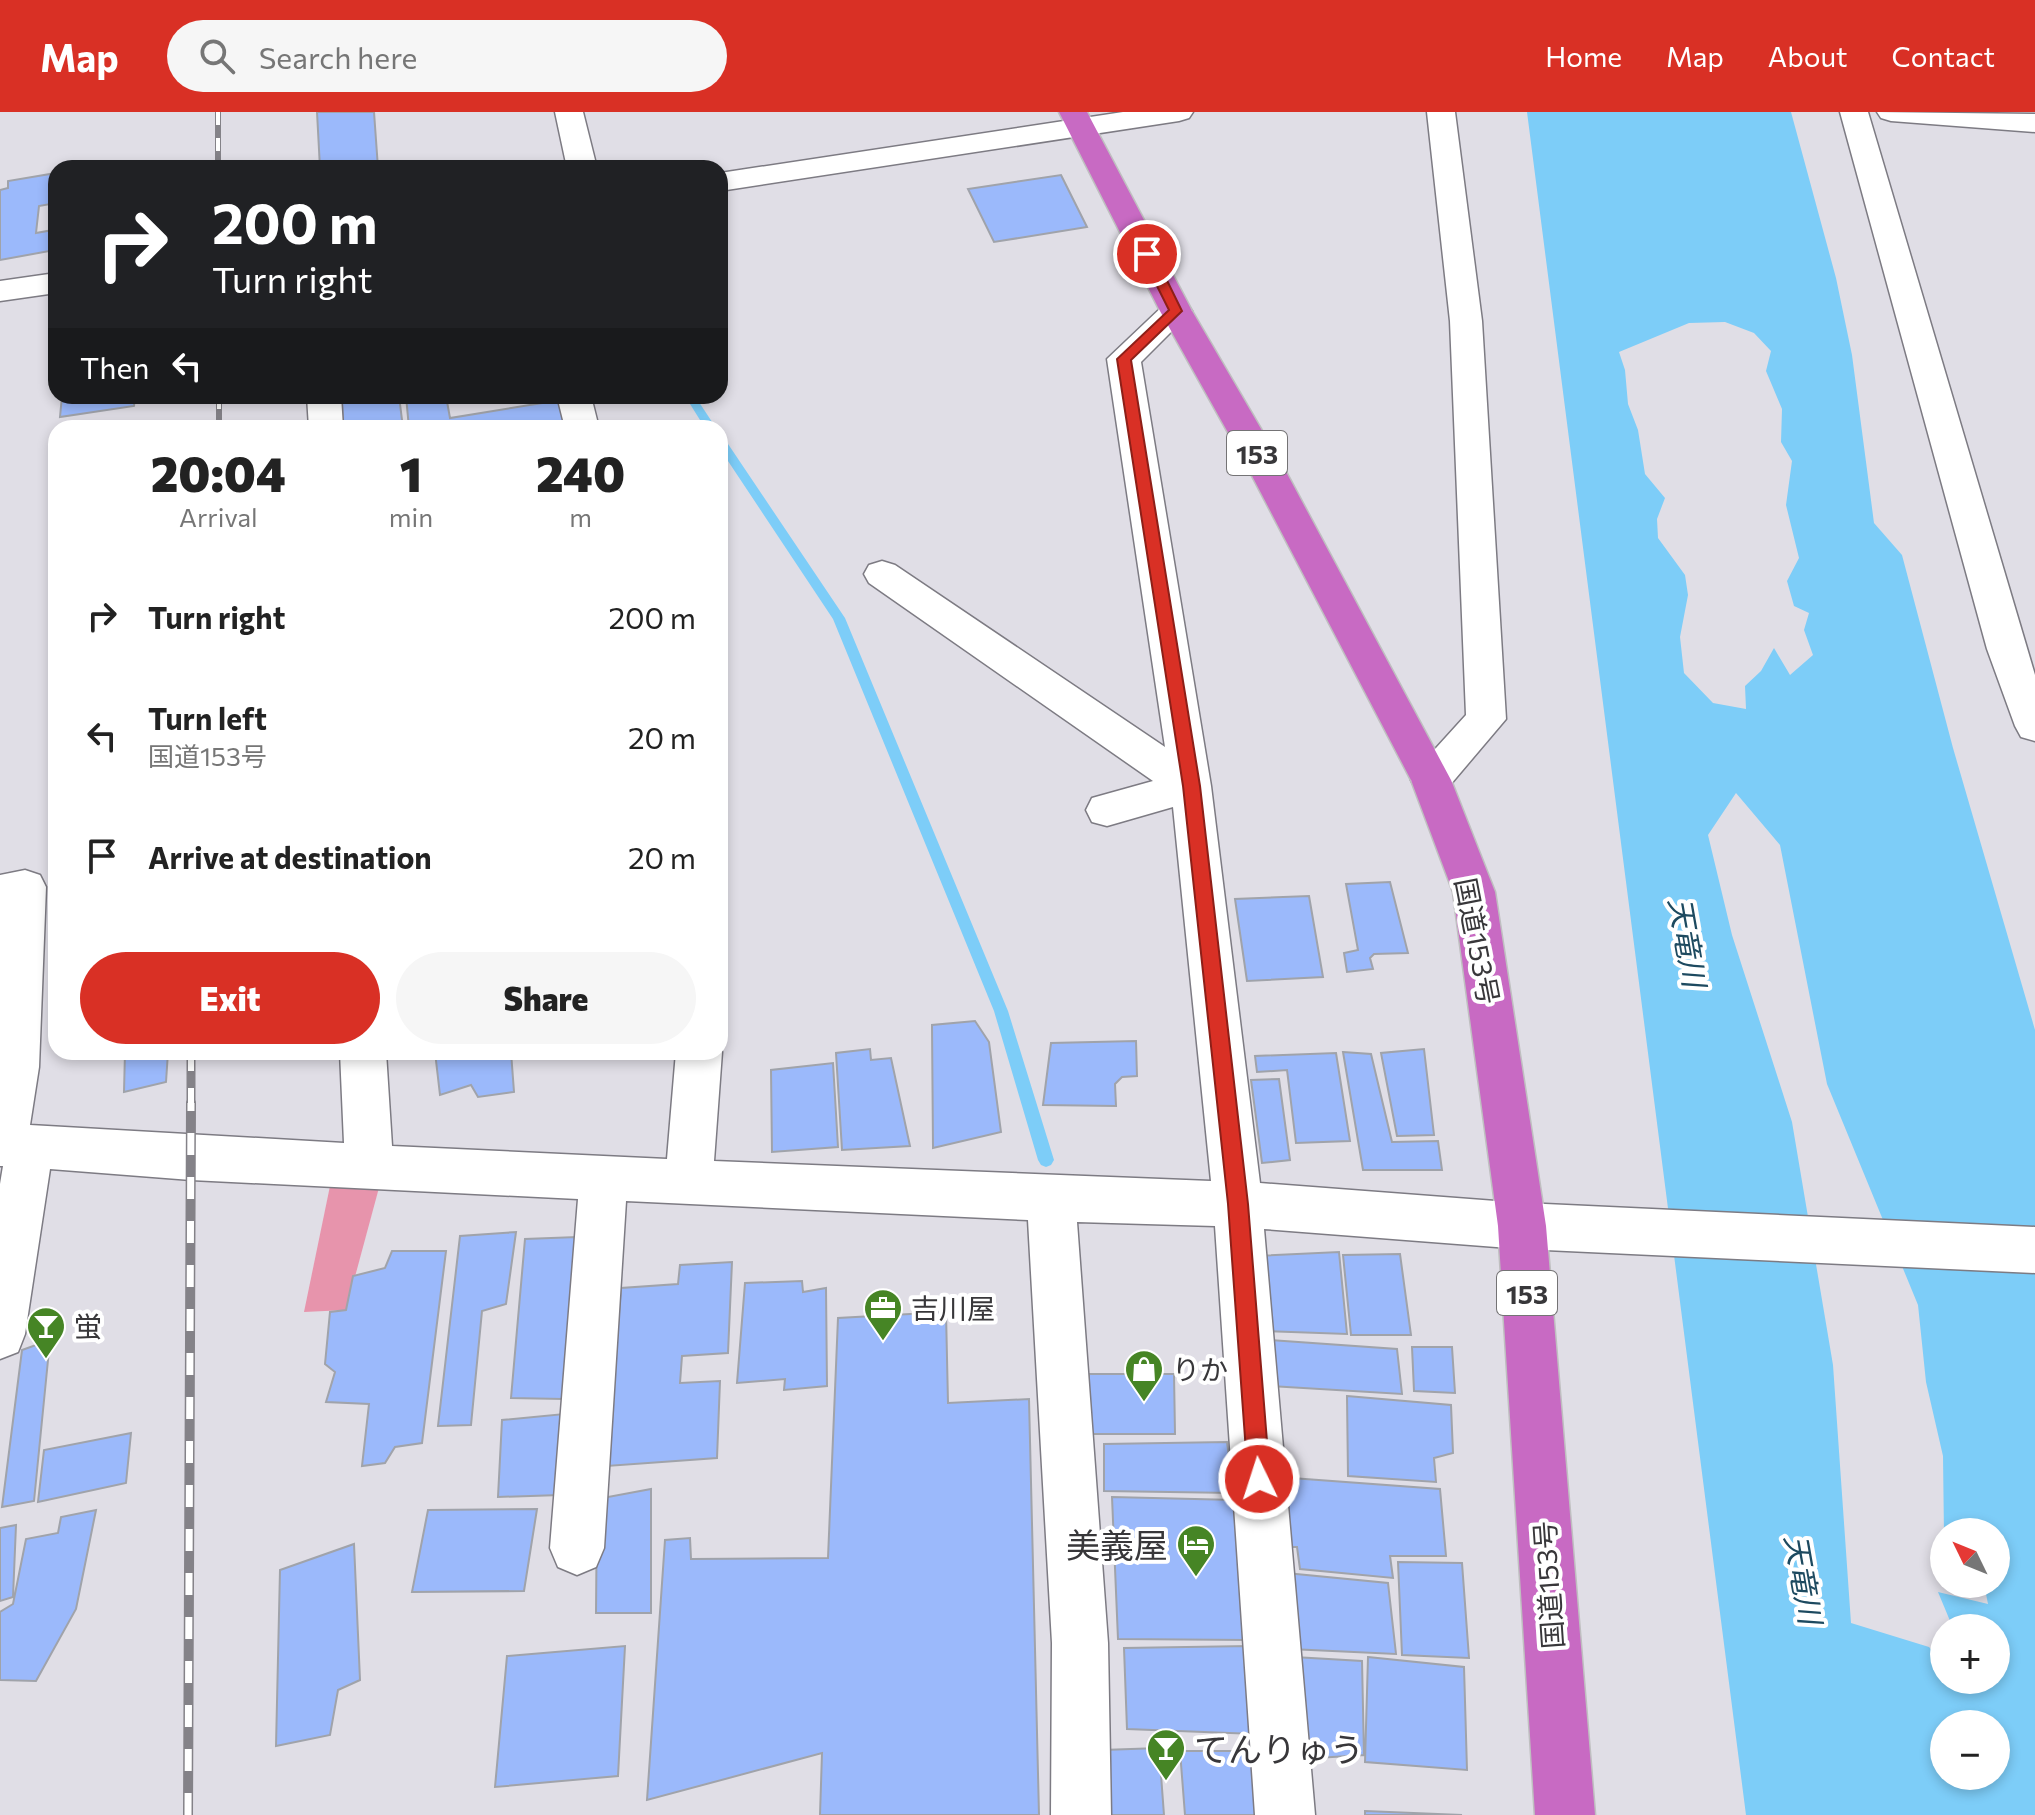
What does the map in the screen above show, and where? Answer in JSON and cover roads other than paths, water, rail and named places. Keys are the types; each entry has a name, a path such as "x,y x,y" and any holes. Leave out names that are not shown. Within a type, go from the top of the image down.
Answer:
{"highway":[{"name":"国道153号","path":"1077,120 1176,311 1267,470 1431,780 1474,892 1522,1226 1565,1815"}],"street":[{"path":"569,112 580,160"},
{"path":"728,181 1077,120 1179,112"},
{"path":"1431,780 1486,719 1466,321 1441,112"},
{"path":"1854,112 2006,649 2035,726"},
{"path":"1891,112 2035,123"},
{"path":"0,291 48,284"},
{"path":"1176,311 1124,359 1191,786 1238,1204 1285,1815"},
{"path":"882,574 1191,786"},
{"path":"1107,810 1191,786"},
{"path":"0,893 25,887 0,1334"},
{"path":"363,1060 369,1164"},
{"path":"689,1182 698,1060"},
{"path":"11,1145 191,1158 369,1164 689,1182 1051,1199 1238,1204 1522,1226 1600,1227 2035,1250"},
{"path":"577,1548 604,1177"},
{"path":"1051,1199 1080,1643 1081,1815"}],"water":[{"name":"天竜川","path":"1527,112 1791,112 1836,278 1852,355 1874,523 1902,555 1953,748 2035,1030 2035,1815 1746,1815","holes":["1725,322 1754,333 1771,351 1766,371 1782,409 1781,442 1792,461 1786,505 1799,558 1787,581 1794,606 1809,613 1804,630 1813,655 1790,675 1774,648 1761,671 1745,686 1746,709 1713,703 1684,673 1680,637 1688,595 1685,575 1658,538 1657,519 1665,498 1645,474 1619,352 1689,323","1736,793 1780,845 1827,1084 1918,1305 1926,1382 1943,1456 1944,1518 2010,1518 2010,1598 1987,1598 1988,1604 1963,1598 1940,1598 1947,1614 2010,1614 2010,1694 1930,1694 1929,1647 1851,1623 1833,1365 1792,1122 1732,935 1708,835"]}],"waterway":[{"path":"695,404 706,420"},
{"path":"728,453 839,618 1001,1011 1046,1160"}],"railway":[{"path":"218,112 218,160"},
{"path":"219,404 219,420"},
{"path":"191,1060 191,1103"},
{"path":"188,1815 191,1103"}],"place":[{"name":"吉川屋","path":"883,1342"},
{"name":"蛍","path":"46,1360"},
{"name":"りか","path":"1144,1403"},
{"name":"美義屋","path":"1196,1578"},
{"name":"てんりゅう","path":"1166,1782"}]}
